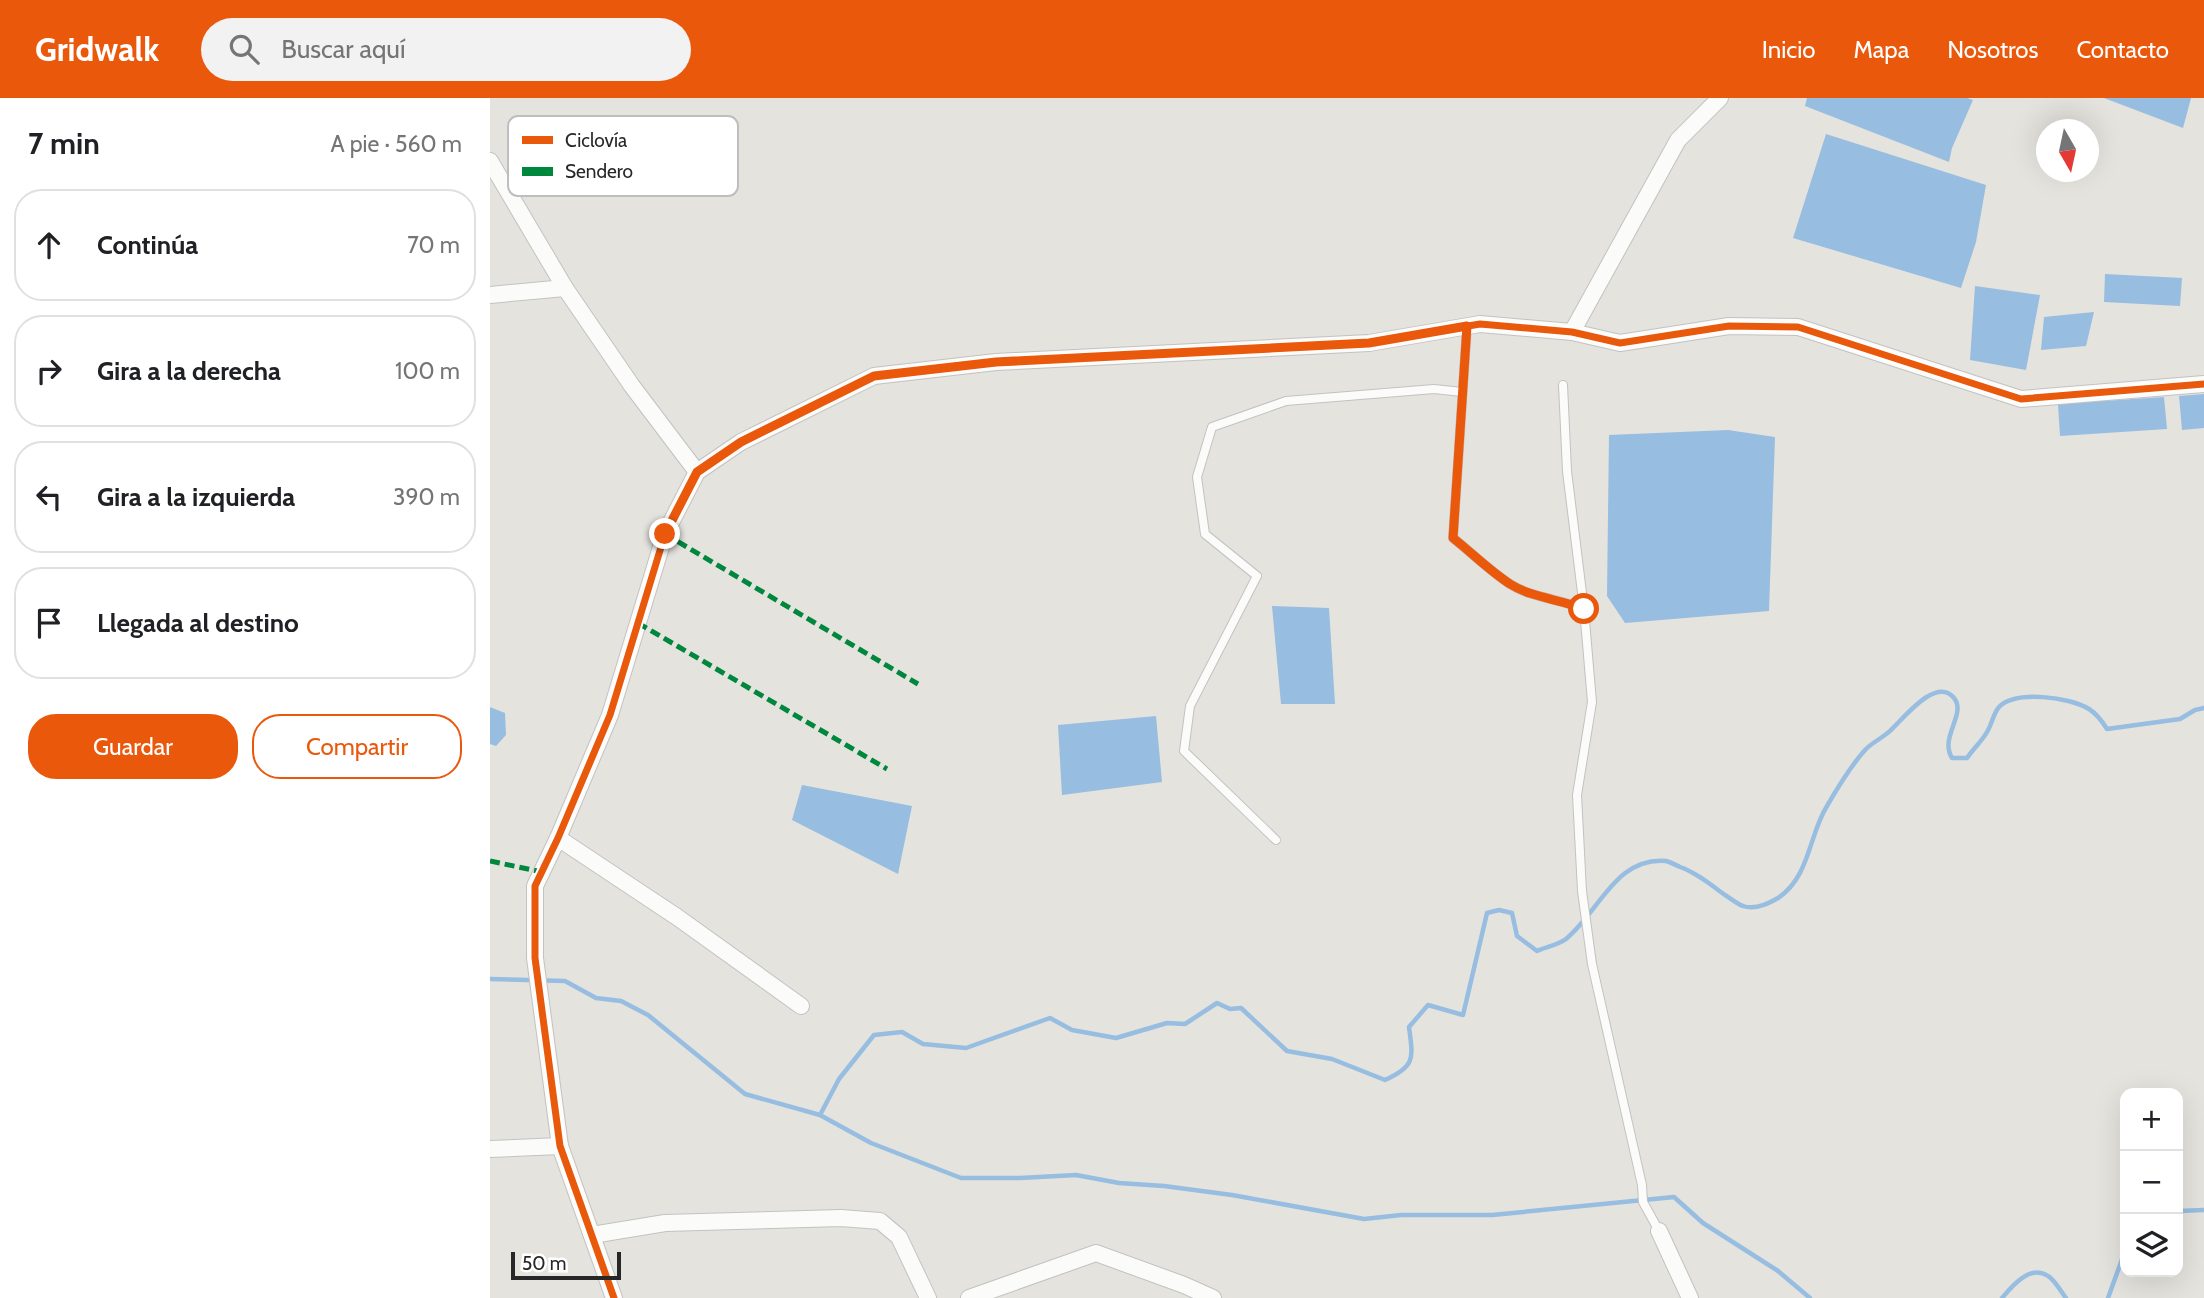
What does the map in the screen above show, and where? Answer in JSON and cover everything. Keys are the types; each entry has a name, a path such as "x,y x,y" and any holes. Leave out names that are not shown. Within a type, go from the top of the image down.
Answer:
{"street":[{"path":"1572,332 1678,140 1720,98"},
{"path":"490,161 508,191"},
{"path":"511,196 565,288 632,386 697,472"},
{"path":"490,295 565,288"},
{"path":"614,1298 560,1146 535,958 536,886 610,715 665,534 697,472 741,442 874,376 996,362 1369,343 1480,324 1572,332 1620,343 1729,326 1798,327 2021,399 2204,384"},
{"path":"558,838 677,917 801,1006"},
{"path":"490,1149 560,1146"},
{"path":"592,1235 666,1223 841,1218 880,1221 899,1237 928,1298"},
{"path":"1659,1231 1690,1298"},
{"path":"969,1298 1096,1253 1213,1298"}],"lane":[{"path":"1467,326 1453,538 1511,585 1546,599 1566,602 1584,609"},
{"path":"1563,385 1567,471 1592,702 1577,795 1582,891 1592,964 1642,1185 1643,1202 1659,1231"},
{"path":"1276,840 1184,751 1189,706 1257,576 1205,534 1197,477 1212,427 1286,401 1434,389 1462,392"}],"water":[{"path":"1807,98 1973,100 1952,148 1949,162 1805,106"},
{"path":"2104,98 2191,98 2183,128"},
{"path":"1826,134 1986,185 1976,242 1961,288 1793,238"},
{"path":"2105,274 2182,278 2180,306 2104,302"},
{"path":"1975,286 2040,295 2026,370 1970,360"},
{"path":"2094,312 2086,346 2041,350 2044,317"},
{"path":"2204,394 2204,428 2182,430 2179,396"},
{"path":"2164,397 2167,429 2060,436 2058,404"},
{"path":"1728,430 1775,437 1769,611 1625,623 1607,596 1609,435"},
{"path":"1272,606 1329,608 1335,704 1281,704"},
{"path":"490,707 505,713 506,735 496,746 490,744"},
{"path":"1156,716 1162,782 1062,795 1058,725"},
{"path":"802,785 912,806 898,874 792,820"}],"waterway":[{"path":"820,1115 839,1079 874,1035 902,1032 923,1044 966,1048 1050,1018 1072,1030 1116,1038 1167,1023 1185,1024 1217,1003 1230,1009 1241,1008 1287,1051 1332,1059 1385,1080 1402,1070 1410,1060 1409,1027 1428,1005 1463,1015 1487,913 1499,910 1512,913 1517,936 1537,951 1566,939 1621,877 1648,862 1666,861 1698,876 1743,906 1756,907 1778,898 1797,879 1821,817 1855,762 1869,746 1888,733 1930,695 1947,693 1957,704 1949,742 1952,758 1967,758 1989,729 1999,707 2018,698 2043,697 2069,701 2089,709 2107,729 2180,719 2204,708"},
{"path":"490,979 565,981 596,998 621,1001 648,1015 745,1094 820,1115 871,1143 961,1178 1076,1175 1119,1183 1232,1195 1364,1219 1401,1215 1492,1215 1674,1197 1703,1223 1778,1271 1810,1298"},
{"path":"2183,1211 2204,1210"},
{"path":"2108,1298 2120,1265"},
{"path":"2002,1298 2022,1278 2035,1273 2051,1278 2066,1298"}],"marked path":[{"path":"665,534 918,684"},
{"path":"638,623 887,769"},
{"path":"490,861 542,872"}],"cycle path":[{"path":"614,1298 560,1146 535,958 535,886 610,715 665,534 697,472 741,442 874,376 996,362 1369,343 1480,324 1572,332 1620,343 1729,326 1798,327 2021,399 2204,384"}],"route":[{"path":"665,534 697,472 741,442 874,376 996,362 1369,343 1467,326 1453,538 1511,585 1546,599 1566,602 1584,609"}]}
